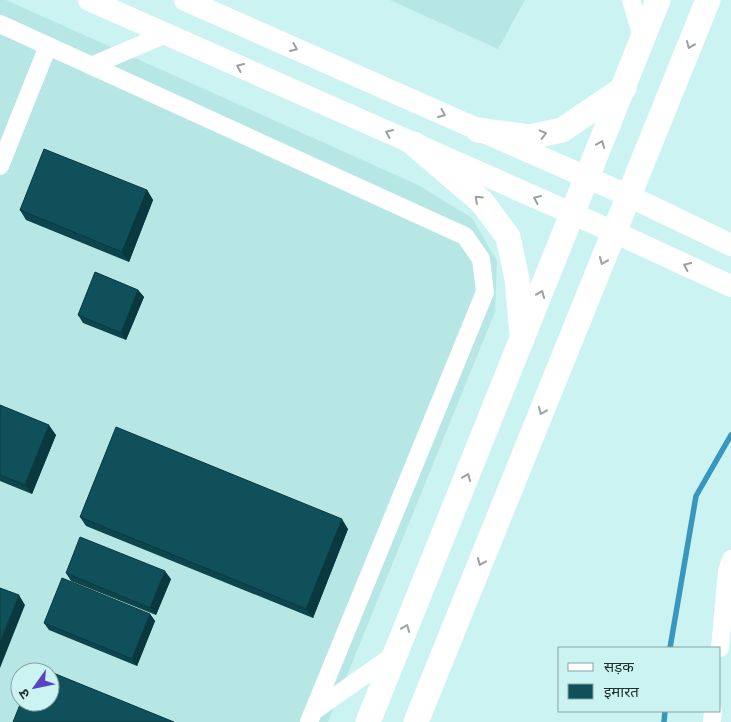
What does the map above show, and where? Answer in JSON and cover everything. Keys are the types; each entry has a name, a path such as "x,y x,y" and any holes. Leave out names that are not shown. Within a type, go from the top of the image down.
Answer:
{"main road":[{"path":"368,722 658,0"},
{"path":"416,722 708,0"},
{"path":"478,130 530,138 562,130 624,88"},
{"path":"414,144 482,202 508,237 517,279 522,340"}],"street":[{"path":"88,0 614,232 731,286"},
{"path":"185,0 629,196 731,245"},
{"path":"631,0 643,40"},
{"path":"0,24 465,236 481,259 485,292 311,716"},
{"path":"91,66 166,34"},
{"path":"0,166 48,46"},
{"path":"720,647 727,572 731,559"},
{"path":"311,716 395,654"}],"shaded area":[{"path":"0,0 6,0 418,185 472,218 497,261 495,312 328,722 0,722"},
{"path":"390,0 525,0 498,49"}],"building":[{"path":"44,149 147,190 122,252 20,210"},
{"path":"95,272 138,290 121,333 78,315"},
{"path":"0,405 49,425 25,485 0,475"},
{"path":"116,427 342,519 306,609 80,517"},
{"path":"80,537 165,571 150,608 66,573"},
{"path":"62,578 150,614 132,659 44,623"},
{"path":"0,588 19,595 0,642"},
{"path":"60,676 174,722 13,722 17,712 60,712"}],"waterway":[{"path":"670,647 696,496 731,435"},
{"path":"664,722 665,712"}]}
